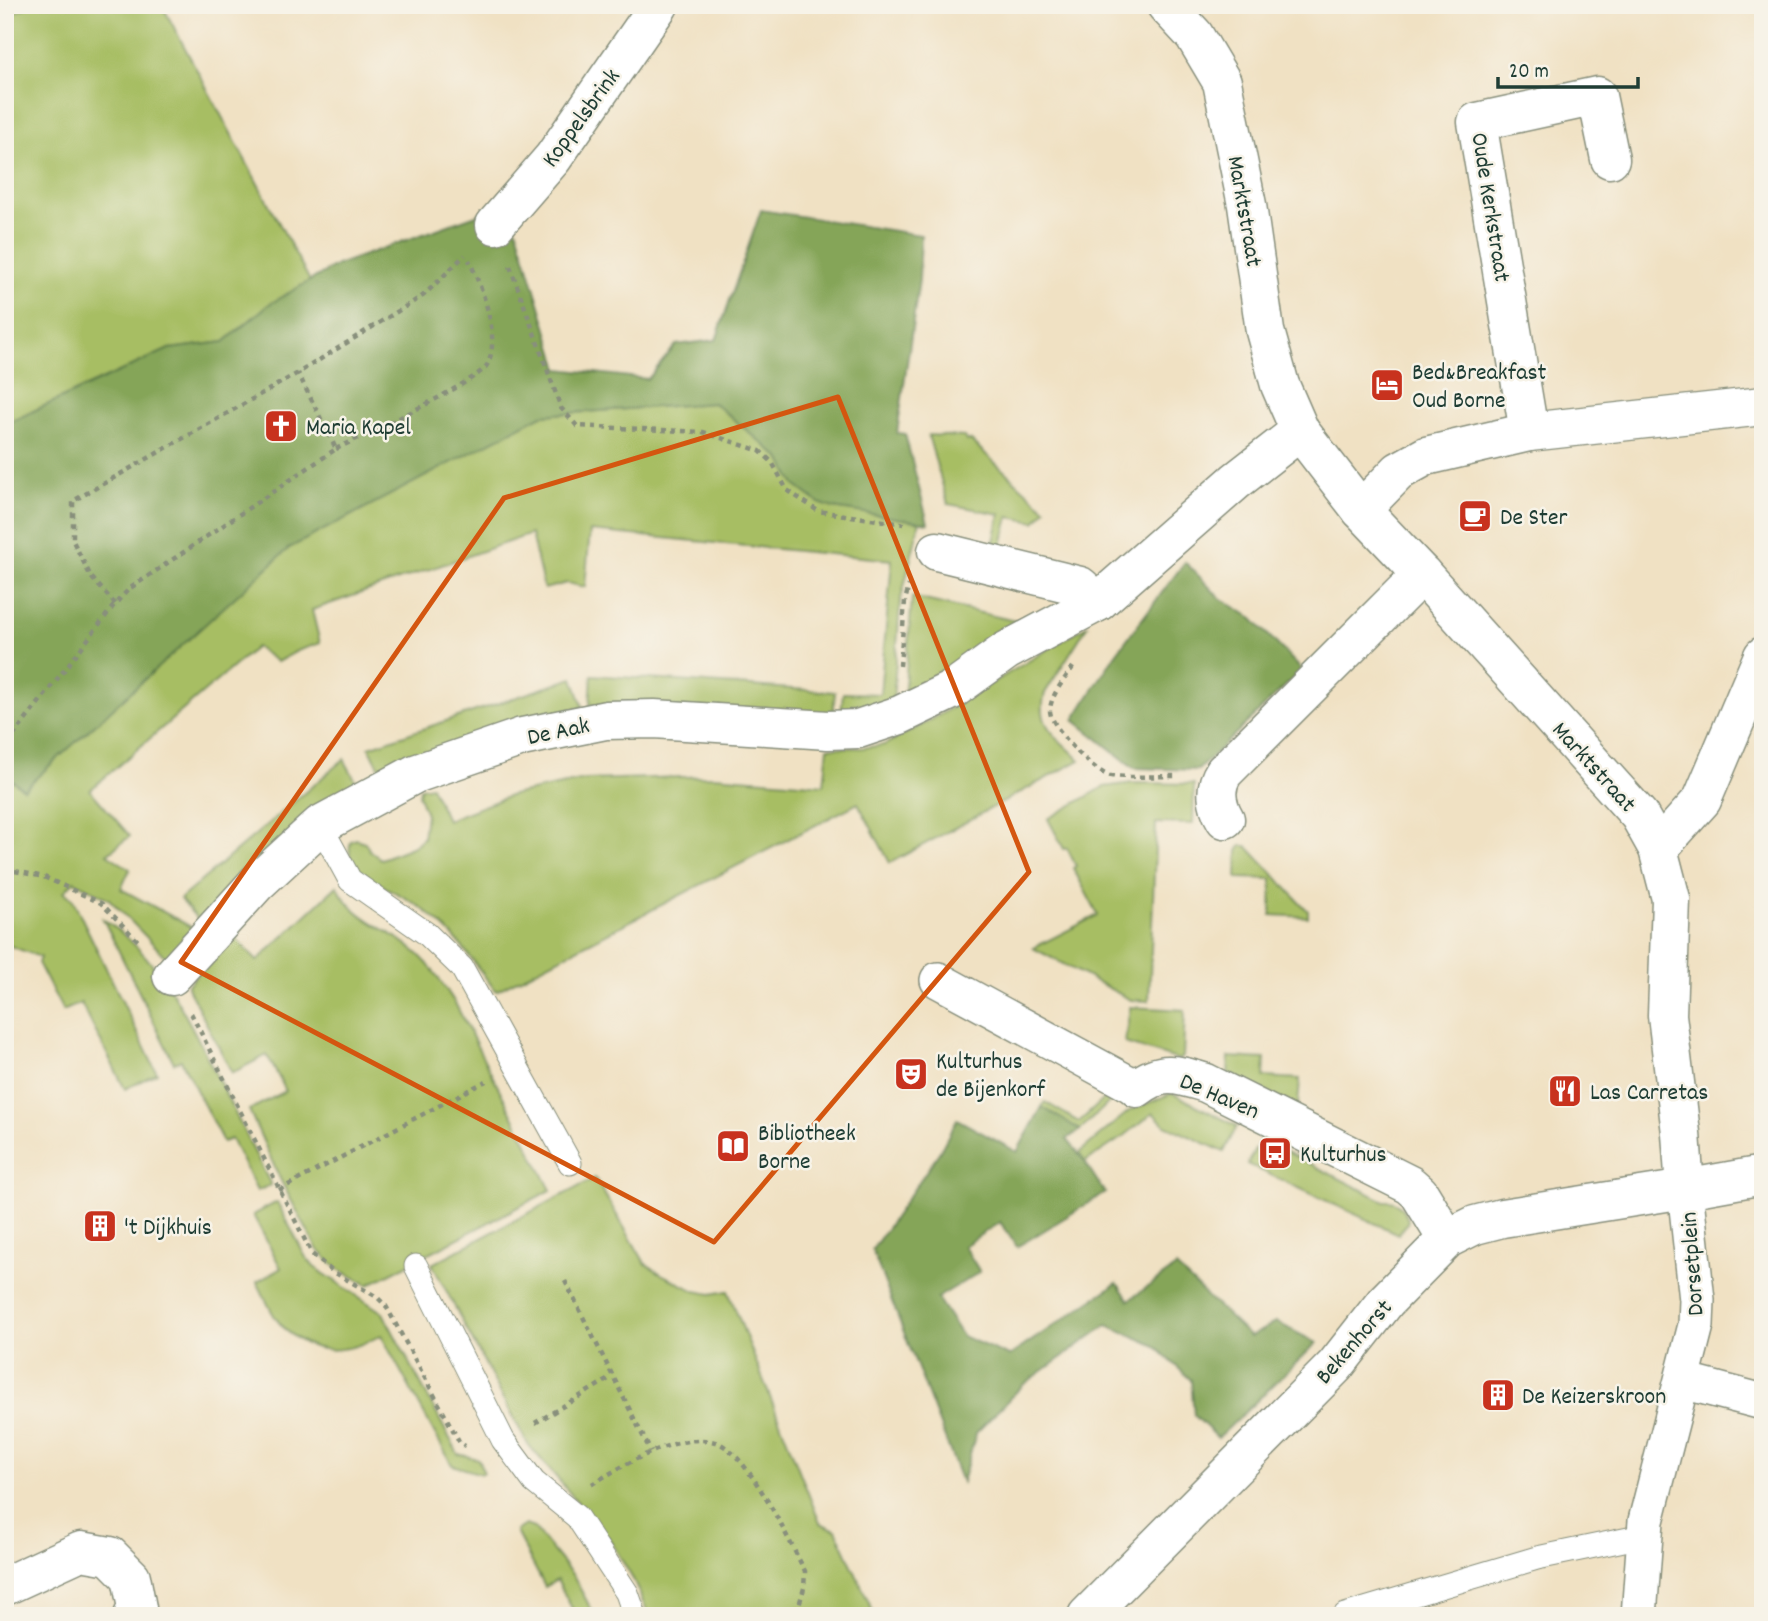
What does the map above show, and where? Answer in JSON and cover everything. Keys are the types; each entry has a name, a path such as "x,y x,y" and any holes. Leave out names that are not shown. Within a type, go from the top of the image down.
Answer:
{"street":[{"name":"Koppelsbrink","path":"495,225 553,158 659,5"},
{"name":"Marktstraat","path":"1166,5 1194,35 1222,82 1247,205 1265,331 1280,385 1300,431 1361,510 1639,816 1658,849 1671,899 1667,1015 1685,1189"},
{"name":"Oude Kerkstraat","path":"1529,432 1477,121 1597,96 1610,159"},
{"path":"1361,510 1399,471 1426,456 1529,432 1763,406"},
{"path":"928,549 1080,586 1098,602 1236,481 1300,431"},
{"path":"1225,820 1218,808 1219,779 1422,575"},
{"name":"De Aak","path":"172,976 257,883 320,825 415,774 522,737 606,720 654,719 858,729 896,717 952,690 1006,651 1098,602"},
{"path":"1658,849 1702,800 1763,656"},
{"name":"De Haven","path":"938,979 1137,1088 1154,1077 1176,1074 1206,1083 1410,1185 1419,1193 1447,1239"},
{"name":"Bekenhorst","path":"1087,1616 1335,1366 1386,1301 1447,1239 1475,1225 1502,1218 1763,1175"},
{"name":"Dorsetplein","path":"1639,1616 1643,1536 1656,1475 1696,1325 1697,1300 1685,1189"},
{"path":"1683,1381 1763,1402"},
{"path":"5,1586 81,1551 110,1556 131,1577 137,1608 133,1616"}],"lane":[{"path":"320,825 350,880 428,934 461,968 570,1163"},
{"path":"416,1266 503,1440 534,1482 578,1517 627,1593 635,1616"},
{"path":"1345,1615 1537,1558 1643,1536"}],"path":[{"path":"495,225 561,408 577,426 704,432 760,451 772,462 787,490 818,511 923,527 928,549 905,601 896,717"},
{"path":"5,742 11,739 114,604 129,589 336,449 465,383 486,366 492,333 484,300 466,254 424,295 298,373 73,501 73,541 91,577 114,604"},
{"path":"298,373 336,449"},
{"path":"1098,602 1104,624 1058,688 1049,710 1053,723 1087,760 1108,776 1219,779"},
{"path":"5,869 44,877 101,903 172,976 312,1254 332,1271 377,1297 386,1306 460,1444 479,1453 612,1377"},
{"path":"279,1190 516,1066"},
{"path":"565,1281 652,1452"},
{"path":"589,1485 652,1452 680,1442 717,1443 734,1454 748,1472 805,1572 802,1599 796,1616"}],"highlighted area":[{"path":"838,397 1029,872 714,1242 181,962 504,498"}],"green space":[{"path":"30,5 162,5 310,281 268,305 224,342 169,349 5,424 5,17"},
{"path":"496,208 514,224 518,233 559,369 648,379 676,345 716,340 761,210 921,235 919,280 897,433 905,434 928,523 833,508 819,503 795,485 780,458 714,403 542,415 289,548 24,789 5,775 5,424 169,349 224,342 268,305 337,265"},
{"path":"714,403 780,458 795,485 833,508 920,521 900,603 893,703 841,715 843,693 880,694 892,560 590,531 585,587 567,583 544,589 531,534 312,610 320,643 277,662 256,647 90,790 130,836 107,854 130,869 121,889 195,929 169,960 109,899 74,881 64,892 72,898 157,1073 125,1089 81,1003 63,1011 38,963 40,957 5,944 5,775 24,789 289,548 542,415"},
{"path":"928,435 964,437 967,441 970,440 1046,509 1035,522 1009,517 1000,553 992,550 1000,514 948,504"},
{"path":"1185,562 1220,598 1252,618 1302,670 1198,770 1134,768 1074,720 1115,655"},
{"path":"912,597 1028,624 904,697"},
{"path":"1088,625 1045,693 1043,705 1043,715 1051,731 1080,760 890,863 858,803 496,991 444,927 420,907 370,878 356,866 351,857 351,841 356,839 365,842 370,851 381,859 414,846 423,838 426,814 419,796 420,788 431,786 447,820 512,795 585,780 715,776 824,785 828,747 861,748 884,745 926,723"},
{"path":"592,675 835,692 833,715 590,705"},
{"path":"573,678 583,707 487,730 381,770 369,747"},
{"path":"344,759 357,783 326,805 201,923 180,899"},
{"path":"1133,783 1194,784 1193,824 1156,823 1149,1001 1131,1000 1033,948 1098,915 1073,868 1076,866 1067,848 1064,849 1048,819 1104,787"},
{"path":"1241,846 1247,846 1308,911 1308,917 1271,915 1272,879 1237,878 1238,851"},
{"path":"337,886 352,907 411,948 440,981 455,1003 551,1190 368,1285 338,1269 317,1249 281,1181 249,1110 286,1091 267,1055 232,1073 187,986 231,933 257,961"},
{"path":"103,919 141,951 171,991 196,1034 271,1185 257,1191 231,1139 223,1142 181,1060 174,1063"},
{"path":"1130,1007 1185,1010 1183,1057 1179,1060 1125,1043"},
{"path":"1229,1057 1265,1059 1264,1077 1300,1079 1298,1105 1296,1107 1228,1073"},
{"path":"1113,1091 1118,1094 1080,1130 1042,1107 1045,1102 1079,1122"},
{"path":"1172,1093 1237,1126 1224,1152 1165,1125 1153,1113 1085,1162 1079,1153 1129,1111"},
{"path":"1042,1107 1080,1130 1067,1139 1105,1193 1017,1247 1000,1222 964,1246 980,1272 937,1298 962,1336 1009,1356 1117,1283 1129,1300 1176,1267 1250,1337 1276,1322 1317,1343 1218,1438 1194,1415 1191,1380 1154,1345 1107,1325 1023,1385 976,1433 962,1482 872,1250 940,1151 957,1119 1017,1152"},
{"path":"1261,1139 1384,1201 1396,1203 1408,1219 1407,1224 1398,1234 1247,1164"},
{"path":"595,1178 645,1263 695,1291 711,1294 728,1291 820,1523 836,1530 875,1616 649,1616 634,1581 610,1540 527,1443 432,1264"},
{"path":"277,1202 305,1256 314,1267 383,1313 458,1454 478,1459 484,1473 452,1465 381,1335 353,1347 326,1349 301,1341 278,1321 257,1282 281,1268 253,1215"},
{"path":"525,1525 534,1528 572,1574 595,1616 576,1616 557,1580 545,1587 516,1531"}],"place":[{"name":"Bed&Breakfast Oud Borne","path":"1387,385"},
{"name":"Maria Kapel","path":"281,426"},
{"name":"De Ster","path":"1475,516"},
{"name":"Kulturhus de Bijenkorf","path":"911,1074"},
{"name":"Las Carretas","path":"1565,1091"},
{"name":"Bibliotheek Borne","path":"733,1146"},
{"name":"Kulturhus","path":"1275,1153"},
{"name":"'t Dijkhuis","path":"100,1226"},
{"name":"De Keizerskroon","path":"1498,1395"}]}
